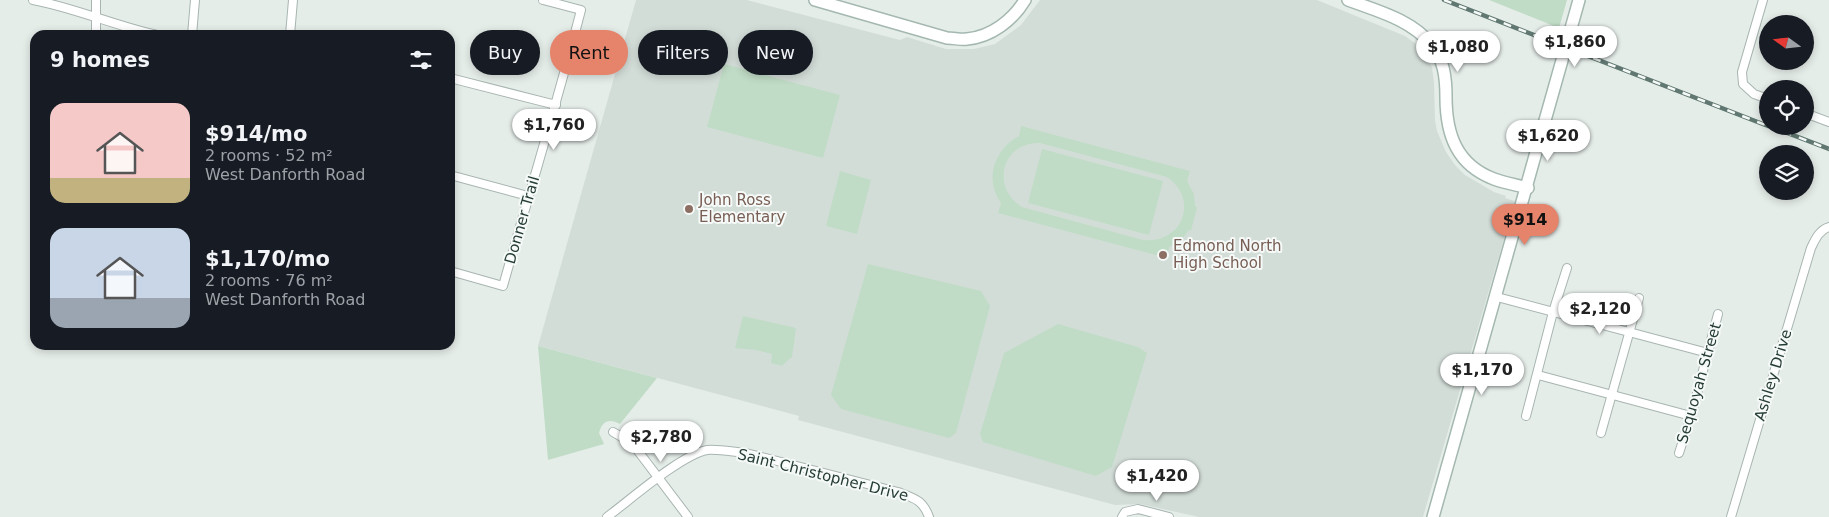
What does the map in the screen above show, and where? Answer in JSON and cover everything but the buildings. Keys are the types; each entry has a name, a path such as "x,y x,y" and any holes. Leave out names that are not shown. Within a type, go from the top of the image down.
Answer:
{"main road":[{"path":"815,0 947,38 967,39 984,35 1003,24 1020,9 1026,0"},
{"path":"1348,0 1399,19 1419,32 1432,44 1444,72 1447,126 1457,150 1467,162 1494,179 1528,188"},
{"path":"1434,517 1528,188 1579,0"}],"street":[{"path":"33,0 52,3 139,30"},
{"path":"96,0 96,30"},
{"path":"192,30 194,0"},
{"path":"290,30 293,0"},
{"name":"Donner Trail","path":"455,272 503,286 556,105 581,10 543,0"},
{"path":"1759,96 1754,94 1743,84 1742,72 1762,0"},
{"path":"455,79 556,105"},
{"path":"1814,116 1829,122"},
{"path":"455,176 528,196"},
{"name":"Ashley Drive","path":"1731,517 1811,248 1818,234 1829,227"},
{"path":"1526,416 1553,312 1567,268"},
{"path":"1496,297 1708,353"},
{"path":"1601,433 1639,298"},
{"name":"Sequoyah Street","path":"1679,453 1692,416 1718,314"},
{"path":"1538,375 1692,416"},
{"path":"613,432 632,444 688,517"},
{"name":"Saint Christopher Drive","path":"608,517 687,458 706,450 746,453 898,492 917,499 929,517"},
{"path":"1122,517 1125,512 1138,509 1169,517"}],"shaded area":[{"name":"Edmond North High School","path":"636,0 747,0 900,40 907,37 946,49 974,49 995,44 1021,25 1040,0 1317,0 1405,36 1416,44 1432,67 1435,120 1437,131 1446,152 1465,175 1494,192 1506,196 1505,198 1515,201 1423,517 1199,517 1140,504 1115,505 798,420 799,416 538,346 615,75 628,75 628,30"}],"green space":[{"path":"1489,0 1567,0 1559,28"},
{"path":"728,65 738,68 738,75 765,75 840,95 823,158 707,127 721,75 728,75"},
{"path":"1021,126 1190,171 1187,181 1194,194 1195,206 1197,207 1191,231 1189,230 1181,240 1169,247 1167,258 998,213 1001,203 993,184 994,166 1003,149 1019,136","holes":["1040,143 1167,177 1177,186 1183,197 1182,219 1168,235 1157,239 1143,240 1022,207 1012,198 1006,188 1004,178 1005,167 1009,158 1017,150 1027,145"]},
{"path":"1042,149 1163,181 1149,235 1028,203"},
{"path":"840,171 871,180 857,234 826,226"},
{"path":"868,264 981,291 990,306 956,433 949,438 841,409 831,395"},
{"path":"743,316 796,328 792,357 782,366 771,363 772,354 735,348"},
{"path":"1058,324 1138,347 1147,353 1112,467 1096,476 983,442 980,434 1004,353"},
{"path":"538,346 657,378 620,424 613,421 604,423 599,433 604,444 548,460"}],"railway":[{"path":"1444,0 1759,122"},
{"path":"1792,135 1829,149"}],"place":[{"name":"John Ross Elementary","path":"689,209"},
{"name":"Edmond North High School","path":"1163,255"}]}
